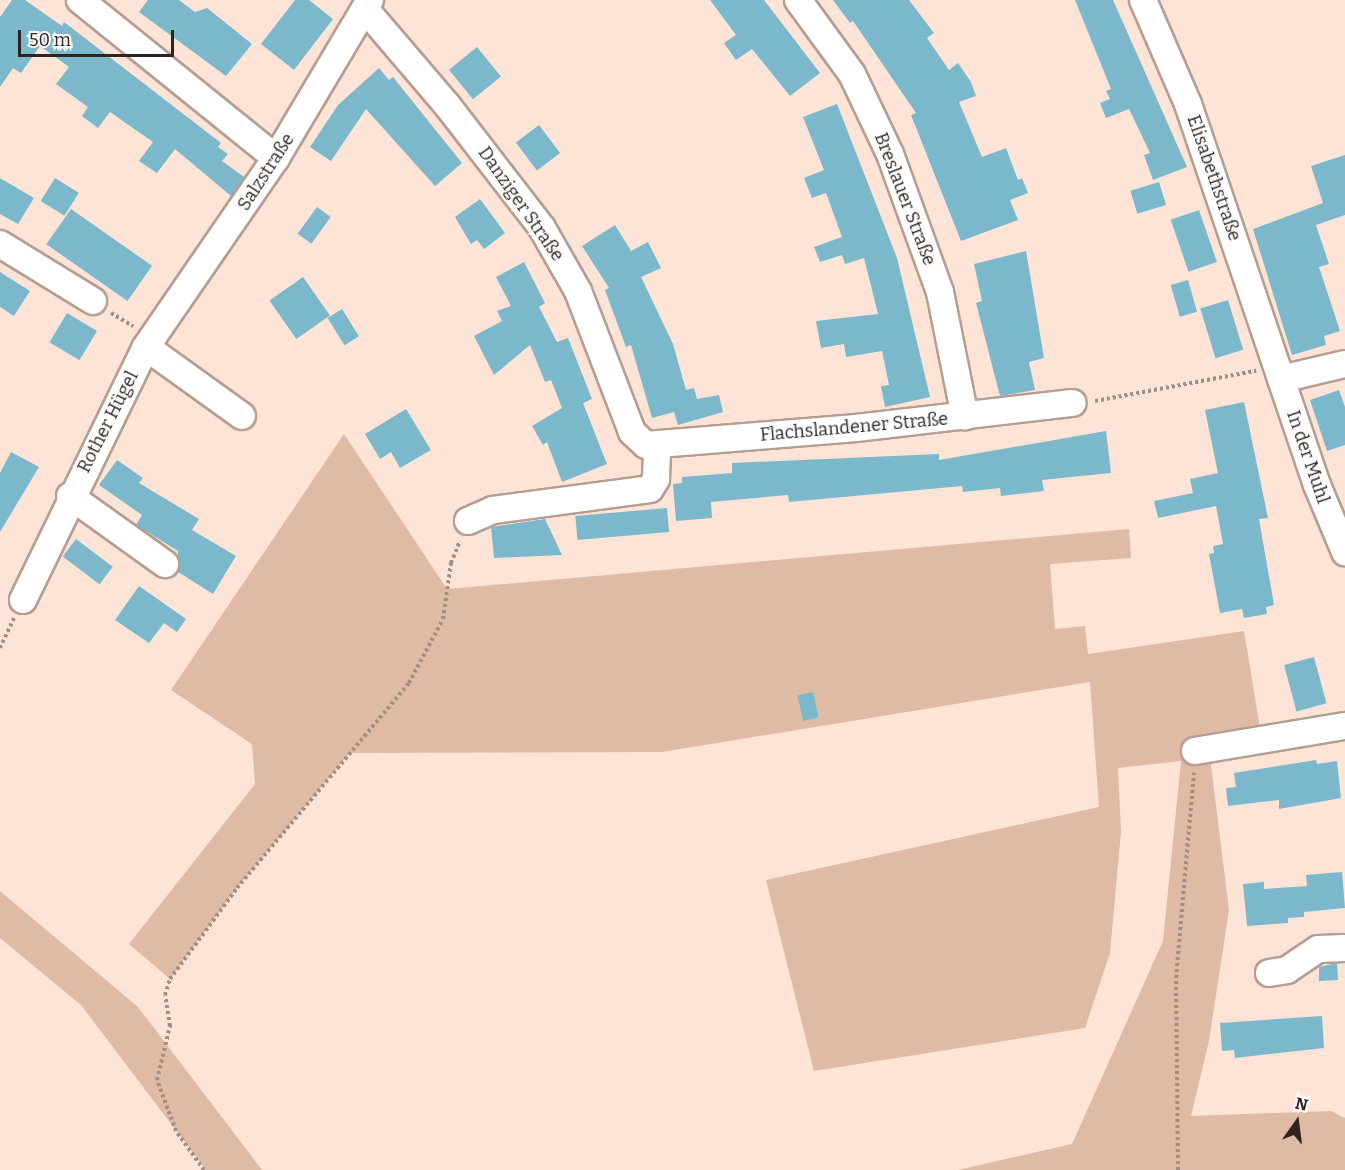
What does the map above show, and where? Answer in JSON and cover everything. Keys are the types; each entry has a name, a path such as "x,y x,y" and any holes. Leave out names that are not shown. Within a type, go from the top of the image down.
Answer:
{"street":[{"path":"80,0 276,158"},
{"name":"Breslauer Straße","path":"798,0 852,74 890,154 940,292 965,417"},
{"name":"Elisabethstraße","path":"1143,0 1188,104 1278,368"},
{"name":"Salzstraße","path":"149,343 276,158 367,5"},
{"name":"Danziger Straße","path":"367,5 542,228 578,291 632,432 657,447"},
{"path":"0,244 93,301"},
{"name":"Rother Hügel","path":"23,600 70,496 149,343 242,416"},
{"path":"1278,368 1345,364"},
{"name":"In der Muhl","path":"1278,368 1317,485 1345,552"},
{"name":"Flachslandener Straße","path":"657,447 965,417 1073,403"},
{"path":"468,521 493,510 650,489 656,479 657,447"},
{"path":"70,496 165,564"},
{"path":"1195,751 1345,726"},
{"path":"1269,973 1287,970 1318,949 1345,948"}],"path":[{"path":"93,301 149,343"},
{"path":"1073,403 1164,391 1278,368"},
{"path":"204,1170 176,1131 157,1080 170,1026 165,995 170,979 237,888 408,683 443,619 451,563 468,521"},
{"path":"0,648 23,600"},
{"path":"1178,1170 1176,978 1195,751"}],"shaded area":[{"path":"344,434 447,589 1129,529 1131,558 1050,564 1055,629 1085,626 1088,654 1244,631 1260,728 1210,757 1229,910 1209,1041 1191,1116 1331,1111 1345,1118 1345,1170 958,1170 1072,1144 1163,941 1181,761 1118,768 1121,832 1110,953 1085,1028 814,1071 766,880 1099,807 1090,682 662,752 350,753 237,888 170,979 129,944 255,784 252,744 171,690"},
{"path":"0,891 138,1007 262,1170 206,1170 81,1005 0,938"}],"building":[{"path":"12,0 25,0 62,26 64,22 221,143 218,147 228,154 222,161 244,177 231,196 175,149 157,173 139,161 153,142 110,112 98,128 82,116 88,107 56,84 69,67 40,46 21,73 13,68 0,87 0,17"},
{"path":"148,0 179,0 195,12 207,8 252,44 226,76 139,12"},
{"path":"295,0 309,0 333,19 294,70 261,44"},
{"path":"710,0 764,0 820,73 790,96 752,49 736,60 724,43 736,35"},
{"path":"833,0 909,0 934,33 927,38 949,70 958,63 971,82 976,96 959,102 982,157 1006,148 1018,180 1022,178 1028,193 1010,200 1018,220 961,241 911,115 916,113 853,21 850,23"},
{"path":"1075,0 1113,0 1187,167 1153,180 1144,155 1150,153 1129,109 1106,118 1100,103 1110,99 1106,91 1111,89"},
{"path":"477,47 501,77 473,99 449,70"},
{"path":"379,68 389,80 393,77 462,163 435,186 366,109 331,161 310,147 338,105"},
{"path":"837,104 897,258 930,397 885,407 881,386 889,385 882,351 846,357 844,344 821,348 816,321 878,314 864,258 845,264 842,255 820,262 814,247 842,237 826,193 812,198 804,178 824,170 803,117"},
{"path":"539,125 560,153 537,170 516,142"},
{"path":"1345,155 1345,215 1316,225 1329,264 1319,267 1340,331 1324,336 1326,345 1292,355 1253,229 1323,203 1311,166"},
{"path":"0,178 34,198 18,224 0,214"},
{"path":"55,178 79,193 64,216 41,201"},
{"path":"1159,182 1166,205 1137,214 1130,191"},
{"path":"480,199 505,233 484,249 477,240 471,244 455,217"},
{"path":"317,207 331,217 311,244 298,234"},
{"path":"71,209 152,266 127,301 46,244"},
{"path":"1199,210 1217,262 1189,272 1171,220"},
{"path":"615,225 631,251 648,242 661,268 641,277 673,344 686,390 694,388 697,399 719,395 723,412 678,425 674,412 652,418 631,345 626,347 605,290 609,288 582,246"},
{"path":"1026,251 1044,358 1029,362 1035,390 1000,396 976,303 982,301 974,264"},
{"path":"524,262 545,303 539,307 557,342 568,338 592,399 583,403 607,464 562,482 547,442 543,445 532,426 562,408 551,380 545,382 530,345 494,375 474,336 502,321 497,311 511,306 496,277"},
{"path":"0,272 30,291 14,316 0,307"},
{"path":"303,277 330,316 296,339 269,301"},
{"path":"1188,280 1197,312 1180,317 1171,285"},
{"path":"1228,300 1243,350 1215,358 1200,308"},
{"path":"342,309 359,336 345,345 328,318"},
{"path":"67,313 97,331 79,360 49,342"},
{"path":"1339,390 1345,407 1345,445 1327,451 1310,400"},
{"path":"1244,402 1268,518 1259,519 1274,605 1266,607 1267,614 1244,618 1242,609 1220,613 1209,554 1214,553 1213,546 1223,544 1216,506 1158,518 1154,501 1193,493 1190,479 1218,473 1205,410"},
{"path":"406,409 431,450 400,468 391,452 380,459 365,434"},
{"path":"1106,431 1111,473 1042,480 1044,491 1001,496 1000,488 963,492 962,486 789,502 788,495 711,502 712,518 676,521 673,484 682,483 682,477 732,473 732,463 939,454 939,460"},
{"path":"11,452 39,467 0,532 0,473"},
{"path":"117,460 143,478 139,483 199,519 192,530 236,556 213,594 178,572 178,551 136,525 142,515 99,485"},
{"path":"667,508 669,532 577,540 575,516"},
{"path":"545,519 562,555 494,558 491,527"},
{"path":"76,539 113,567 99,584 63,557"},
{"path":"139,586 186,619 177,632 164,623 149,643 115,620"},
{"path":"1314,657 1326,703 1296,711 1284,665"},
{"path":"813,692 819,717 803,721 797,696"},
{"path":"1316,760 1317,764 1337,761 1341,798 1279,809 1279,800 1228,806 1226,788 1236,787 1234,773"},
{"path":"1342,872 1345,908 1304,912 1304,917 1288,918 1288,923 1247,926 1243,884 1264,882 1264,889 1307,886 1306,875"},
{"path":"1337,963 1338,980 1319,981 1319,967"},
{"path":"1322,1016 1324,1048 1235,1058 1234,1050 1222,1051 1220,1023"}]}
